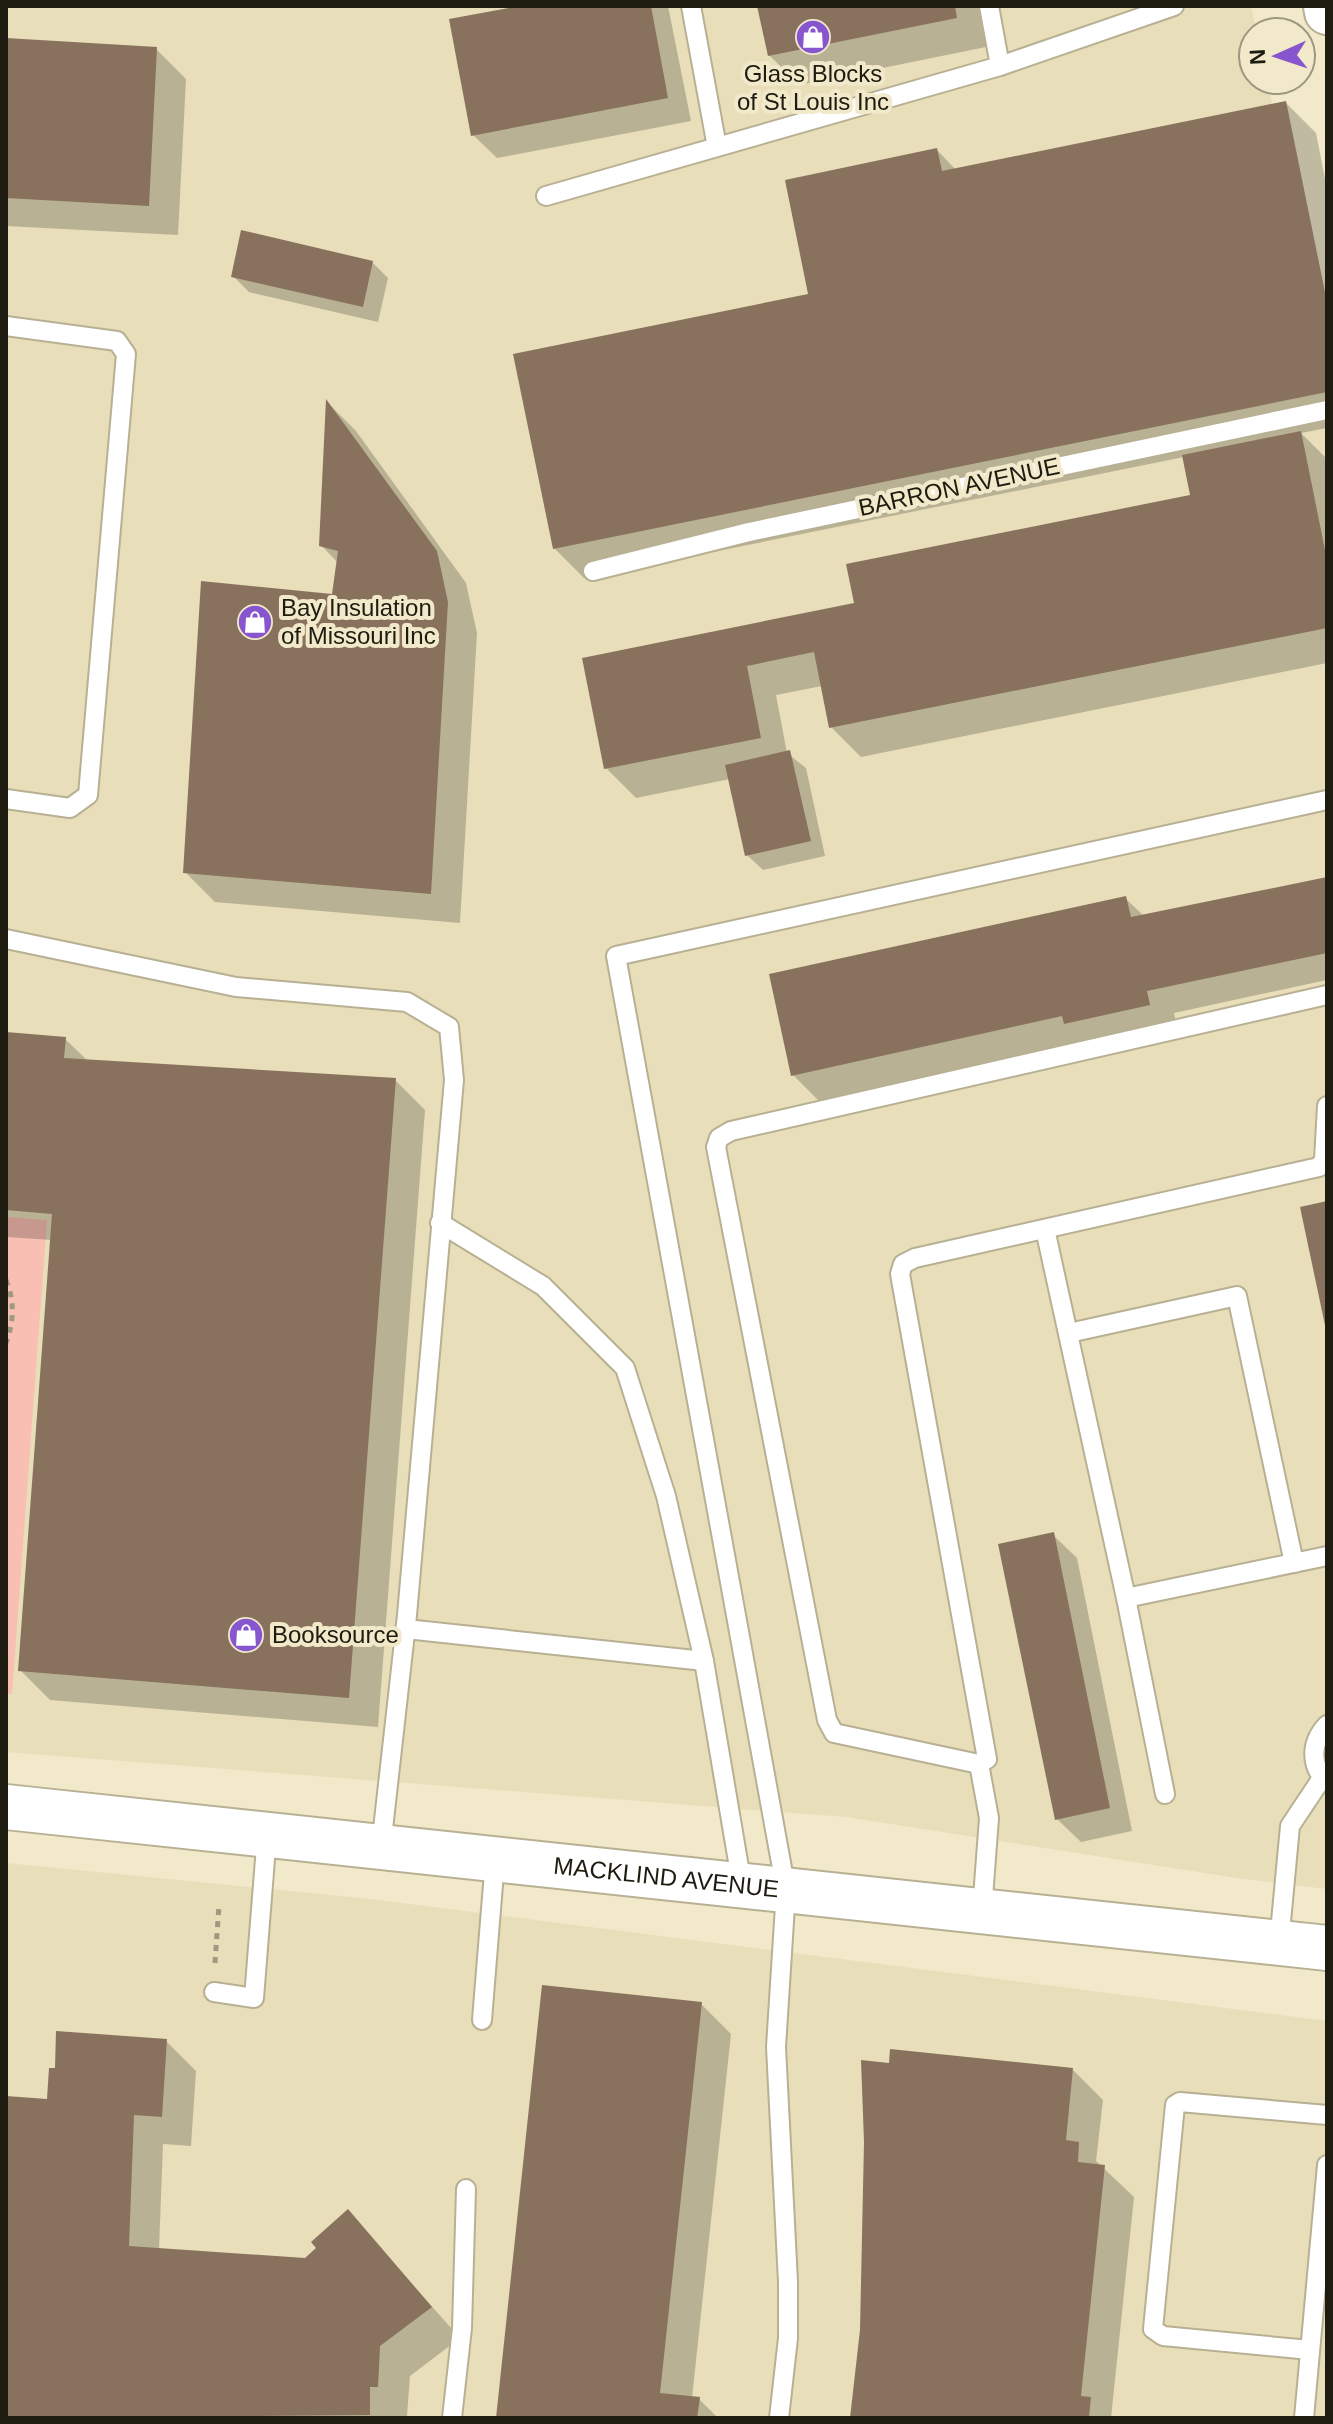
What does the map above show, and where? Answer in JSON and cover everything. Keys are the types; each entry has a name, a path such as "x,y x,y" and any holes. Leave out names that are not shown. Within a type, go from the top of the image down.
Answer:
{"street":[{"name":"MACKLIND AVENUE","path":"6,1807 1327,1948"}],"lane":[{"path":"691,6 717,147"},
{"path":"989,6 1000,66"},
{"path":"546,196 1000,66 1174,6"},
{"path":"6,326 117,341 126,354 88,795 70,808 6,799"},
{"name":"BARRON AVENUE","path":"593,571 764,528 1327,410"},
{"path":"779,2418 788,2338 776,2047 786,1890 616,956 1327,800"},
{"path":"6,939 236,987 407,1002 449,1027 454,1080 406,1629 381,1847"},
{"path":"1327,995 731,1131 719,1138 716,1147 827,1720 834,1733 979,1764 987,1759 900,1274 903,1264 915,1258 1319,1167 1324,1160 1327,1106"},
{"path":"440,1223 543,1286 625,1368 666,1496 704,1661 742,1885"},
{"path":"1045,1229 1126,1598 1165,1794"},
{"path":"1069,1333 1237,1296 1294,1563"},
{"path":"1126,1598 1327,1556"},
{"path":"406,1629 704,1661"},
{"path":"1279,1943 1290,1826 1325,1780 1314,1756 1319,1734 1327,1725"},
{"path":"979,1764 989,1818 982,1911"},
{"path":"214,1992 254,1998 267,1834"},
{"path":"482,2020 495,1858"},
{"path":"1310,2350 1163,2336 1153,2329 1175,2105 1180,2102 1327,2115"},
{"path":"1304,2418 1327,2165"},
{"path":"452,2418 462,2328 466,2189"}],"path":[{"path":"6,1280 13,1298 13,1315 6,1343"},
{"path":"215,1968 219,1905"}],"shaded area":[{"path":"6,6 1251,6 1253,16 1237,16 1237,96 1270,96 1327,358 1327,1889 1237,1878 846,1817 6,1752"},
{"path":"6,1217 47,1220 12,1694 6,1694"},
{"path":"6,1863 370,1899 1327,2021 1327,2418 6,2418"}],"building":[{"path":"519,6 651,6 668,98 471,136 449,19"},
{"name":"Glass Blocks of St Louis Inc","path":"757,6 955,6 957,18 768,56"},
{"path":"6,38 157,47 149,206 6,198"},
{"path":"1286,101 1327,302 1327,392 553,549 513,354 808,294 785,180 937,148 942,171"},
{"path":"241,230 373,261 363,307 231,277"},
{"path":"326,399 437,551 448,602 431,894 183,873 201,581 332,594 338,551 319,546"},
{"path":"1301,431 1327,560 1327,628 829,728 814,652 747,666 761,738 604,769 582,658 854,603 846,564 1190,495 1182,455"},
{"path":"790,750 811,841 745,856 725,765"},
{"path":"1327,877 1327,953 1147,991 1150,1005 1064,1024 1062,1016 791,1076 769,974 1126,896 1131,917"},
{"path":"6,1032 66,1037 64,1058 396,1078 349,1698 18,1671 52,1214 6,1210"},
{"path":"1327,1201 1327,1330 1326,1330 1300,1207"},
{"path":"1054,1532 1110,1808 1055,1820 998,1544"},
{"path":"542,1985 702,2002 660,2393 700,2397 697,2418 496,2418"},
{"path":"56,2031 167,2039 162,2117 134,2115 129,2246 305,2258 316,2248 311,2242 348,2209 432,2307 380,2346 378,2387 370,2387 370,2415 6,2418 6,2096 47,2099 49,2068 55,2068"},
{"path":"890,2049 1073,2068 1066,2140 1079,2142 1078,2162 1105,2165 1081,2396 1091,2397 1089,2418 850,2418 860,2330 864,2142 861,2060 889,2063"}],"place":[{"name":"Glass Blocks of St Louis Inc","path":"813,37"},
{"name":"Bay Insulation of Missouri Inc","path":"255,622"},
{"name":"Booksource","path":"246,1635"}]}
